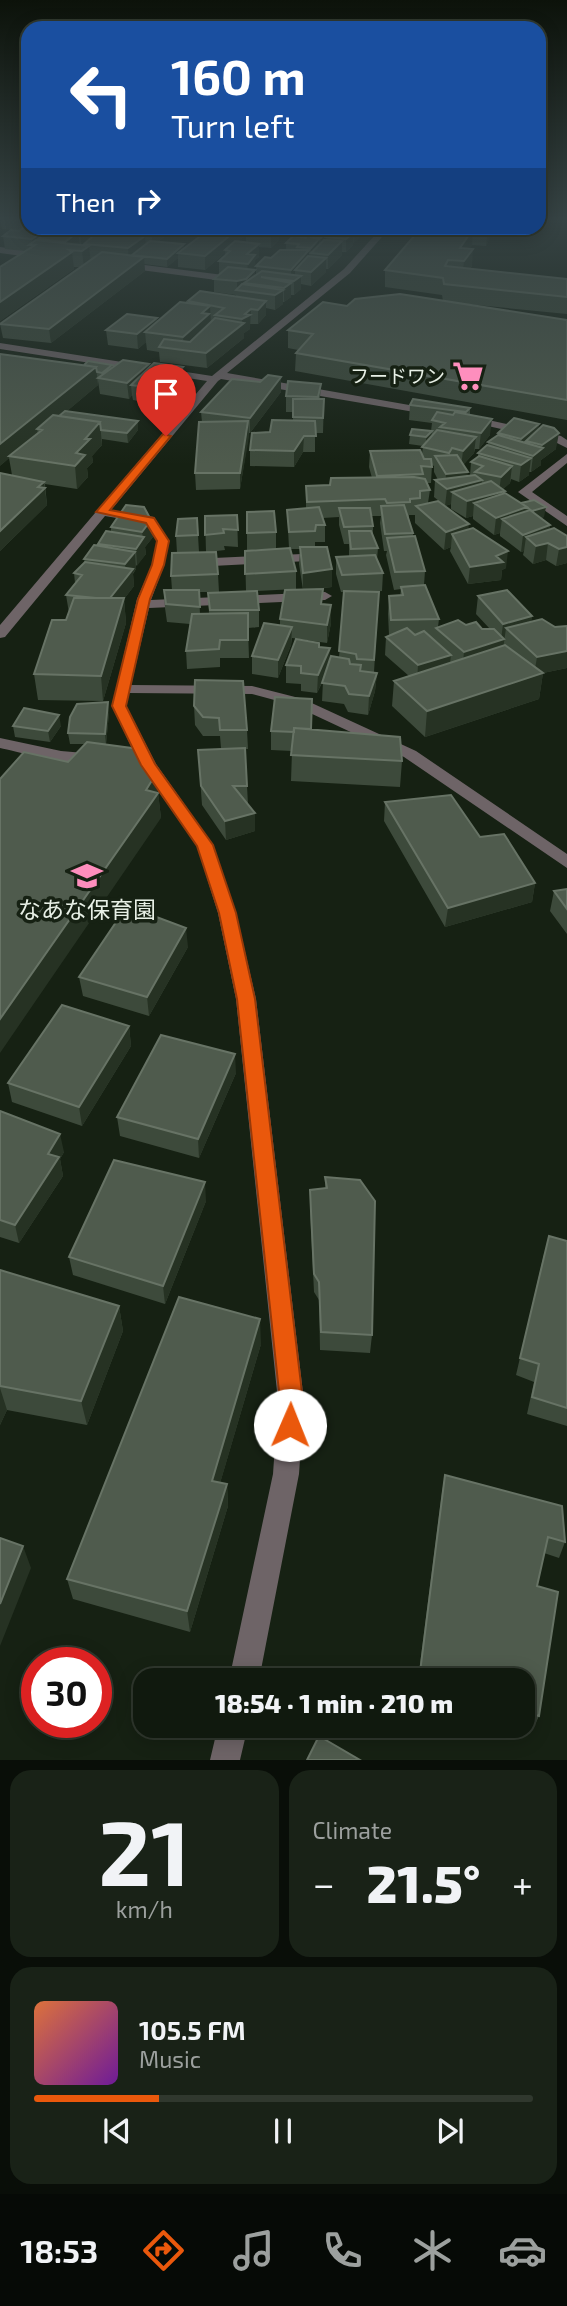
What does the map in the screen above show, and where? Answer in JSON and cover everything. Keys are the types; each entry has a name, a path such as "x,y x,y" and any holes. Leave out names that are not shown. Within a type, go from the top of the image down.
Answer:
{"street":[{"path":"0,634 216,377 311,300"},
{"path":"0,346 216,377 449,415"},
{"path":"462,418 557,438 567,445"},
{"path":"567,457 524,492 567,522"},
{"path":"102,512 150,520 163,541 158,565 143,604 119,706 148,765 205,845 227,913 246,999 292,1401 286,1474 246,1668"},
{"path":"158,565 326,557"},
{"path":"143,604 325,596"},
{"path":"123,689 252,690 298,702 410,754 567,862"},
{"path":"0,743 61,756 148,765"},
{"path":"225,1760 230,1738"}],"building":[{"path":"34,300 87,300 49,329 0,324"},
{"path":"354,300 439,300 567,320 567,400 296,353 313,334 288,330 323,302 347,306"},
{"path":"188,301 266,301 258,310 251,309 245,314 250,315 242,319 215,315 224,308"},
{"path":"180,302 210,306 202,313 209,314 183,337 145,332"},
{"path":"127,314 157,318 137,334 106,330"},
{"path":"215,318 244,323 206,353 159,347 164,339 190,342"},
{"path":"0,354 96,367 0,444"},
{"path":"123,360 149,364 127,383 98,378"},
{"path":"88,361 112,365 102,373 97,372 96,367 84,365"},
{"path":"154,363 183,367 160,389 131,385"},
{"path":"268,375 281,377 250,418 201,412 232,379 260,382"},
{"path":"288,381 321,384 318,397 286,396"},
{"path":"293,399 324,399 323,418 293,417"},
{"path":"413,399 470,408 466,412 410,405"},
{"path":"65,411 138,421 127,433 101,430 100,422 59,416"},
{"path":"437,412 453,415 455,412 492,419 481,433 440,427 445,423 432,420"},
{"path":"53,415 100,422 85,439 90,439 76,453 85,455 75,466 9,456 42,430 37,429"},
{"path":"514,418 539,424 521,439 498,433"},
{"path":"272,420 315,421 316,436 304,436 294,451 250,450 252,433 270,432"},
{"path":"248,421 240,473 195,473 199,422"},
{"path":"543,425 554,428 559,433 542,445 526,441"},
{"path":"412,429 432,431 426,437 410,435"},
{"path":"437,430 476,437 463,451 452,448 449,453 422,447"},
{"path":"498,435 543,448 533,456 488,442"},
{"path":"487,445 531,458 521,465 478,453"},
{"path":"420,450 424,459 431,459 432,467 421,466 423,474 377,476 370,451"},
{"path":"457,455 468,472 446,474 435,456"},
{"path":"479,456 512,466 501,477 475,472 483,466 471,462"},
{"path":"0,473 44,482 38,487 45,488 0,531"},
{"path":"475,475 482,480 447,489 435,480"},
{"path":"331,478 425,479 430,490 420,491 420,498 410,499 410,502 387,503 385,499 307,502 306,486 330,485"},
{"path":"491,481 505,491 467,501 452,492"},
{"path":"505,493 527,507 496,518 474,503"},
{"path":"534,500 546,507 532,511 521,503"},
{"path":"438,501 469,524 446,532 416,506"},
{"path":"126,505 144,507 151,520 142,532 111,527"},
{"path":"404,505 413,533 385,534 381,506"},
{"path":"319,507 325,525 316,525 315,531 289,532 287,510"},
{"path":"339,508 370,508 373,526 344,527"},
{"path":"530,510 550,525 523,535 502,519"},
{"path":"274,511 276,532 247,533 247,512"},
{"path":"237,515 238,530 223,529 224,533 205,535 205,516"},
{"path":"197,518 198,535 176,536 178,519"},
{"path":"473,528 508,551 496,556 503,562 470,567 452,534"},
{"path":"554,528 567,536 567,547 559,549 548,543 536,546 526,537"},
{"path":"106,531 144,537 136,549 98,544"},
{"path":"349,531 371,531 378,548 351,549"},
{"path":"415,536 425,571 395,572 387,538"},
{"path":"94,545 135,552 125,564 84,559"},
{"path":"300,547 327,547 332,569 303,573"},
{"path":"290,548 296,571 245,574 245,551"},
{"path":"216,552 218,574 171,576 172,553"},
{"path":"375,555 383,573 342,575 336,557"},
{"path":"85,562 133,569 110,598 66,595 82,575 74,573"},
{"path":"425,585 439,619 391,620 389,596 403,595 401,587"},
{"path":"323,589 321,604 331,605 327,625 280,619 285,590"},
{"path":"164,590 199,590 200,607 166,604"},
{"path":"507,590 532,616 503,624 478,596"},
{"path":"257,591 259,610 210,610 208,593"},
{"path":"344,591 379,592 374,660 357,659 356,654 339,651"},
{"path":"74,598 124,598 101,676 34,674 52,620 66,620"},
{"path":"248,613 248,640 220,640 219,649 186,651 192,614"},
{"path":"542,619 555,627 567,626 567,651 537,657 506,628"},
{"path":"458,620 466,625 476,622 482,629 494,629 504,639 464,652 436,628"},
{"path":"264,623 292,627 278,660 252,656"},
{"path":"407,628 415,635 424,631 451,655 418,665 386,637"},
{"path":"296,639 330,648 318,675 301,673 301,666 286,665"},
{"path":"505,645 543,673 427,711 394,681"},
{"path":"331,656 349,659 350,664 361,665 360,671 377,673 369,696 349,694 345,686 322,683"},
{"path":"195,680 243,681 247,730 220,730 219,718 203,717 194,706"},
{"path":"275,697 312,699 311,729 294,728 294,732 271,731"},
{"path":"108,702 105,734 68,733 70,717 77,704"},
{"path":"24,708 59,715 48,731 13,726"},
{"path":"294,728 400,737 402,761 291,755"},
{"path":"87,742 139,749 156,774 146,790 158,793 0,1019 0,779 24,752 68,762"},
{"path":"245,748 247,786 233,786 255,813 225,821 201,786 198,750"},
{"path":"451,795 480,837 504,834 535,883 448,908 385,802"},
{"path":"567,889 567,909 554,891"},
{"path":"127,906 186,928 147,997 79,977"},
{"path":"62,1005 129,1026 79,1107 8,1083"},
{"path":"161,1035 235,1054 198,1139 117,1117"},
{"path":"0,1111 60,1134 48,1154 59,1157 15,1225 0,1220"},
{"path":"114,1160 205,1182 163,1286 69,1257"},
{"path":"325,1177 360,1180 375,1201 372,1335 321,1332 319,1282 314,1274 310,1190 327,1188"},
{"path":"549,1236 567,1241 567,1408 532,1397 539,1364 520,1358"},
{"path":"0,1270 119,1306 81,1401 0,1386"},
{"path":"179,1297 260,1319 212,1481 227,1484 187,1611 67,1579"},
{"path":"445,1475 562,1506 565,1542 548,1537 537,1586 558,1592 539,1716 535,1715 535,1668 421,1668"},
{"path":"0,1538 23,1546 0,1604"},
{"path":"318,1738 322,1738 360,1760 307,1760"}],"place":[{"name":"フードワン","path":"468,376"},
{"name":"なあな保育園","path":"87,876"}],"route":[{"path":"166,436 102,512 150,520 163,541 158,565 144,599 119,706 148,765 205,845 227,913 246,999 292,1401 290,1425"}]}
